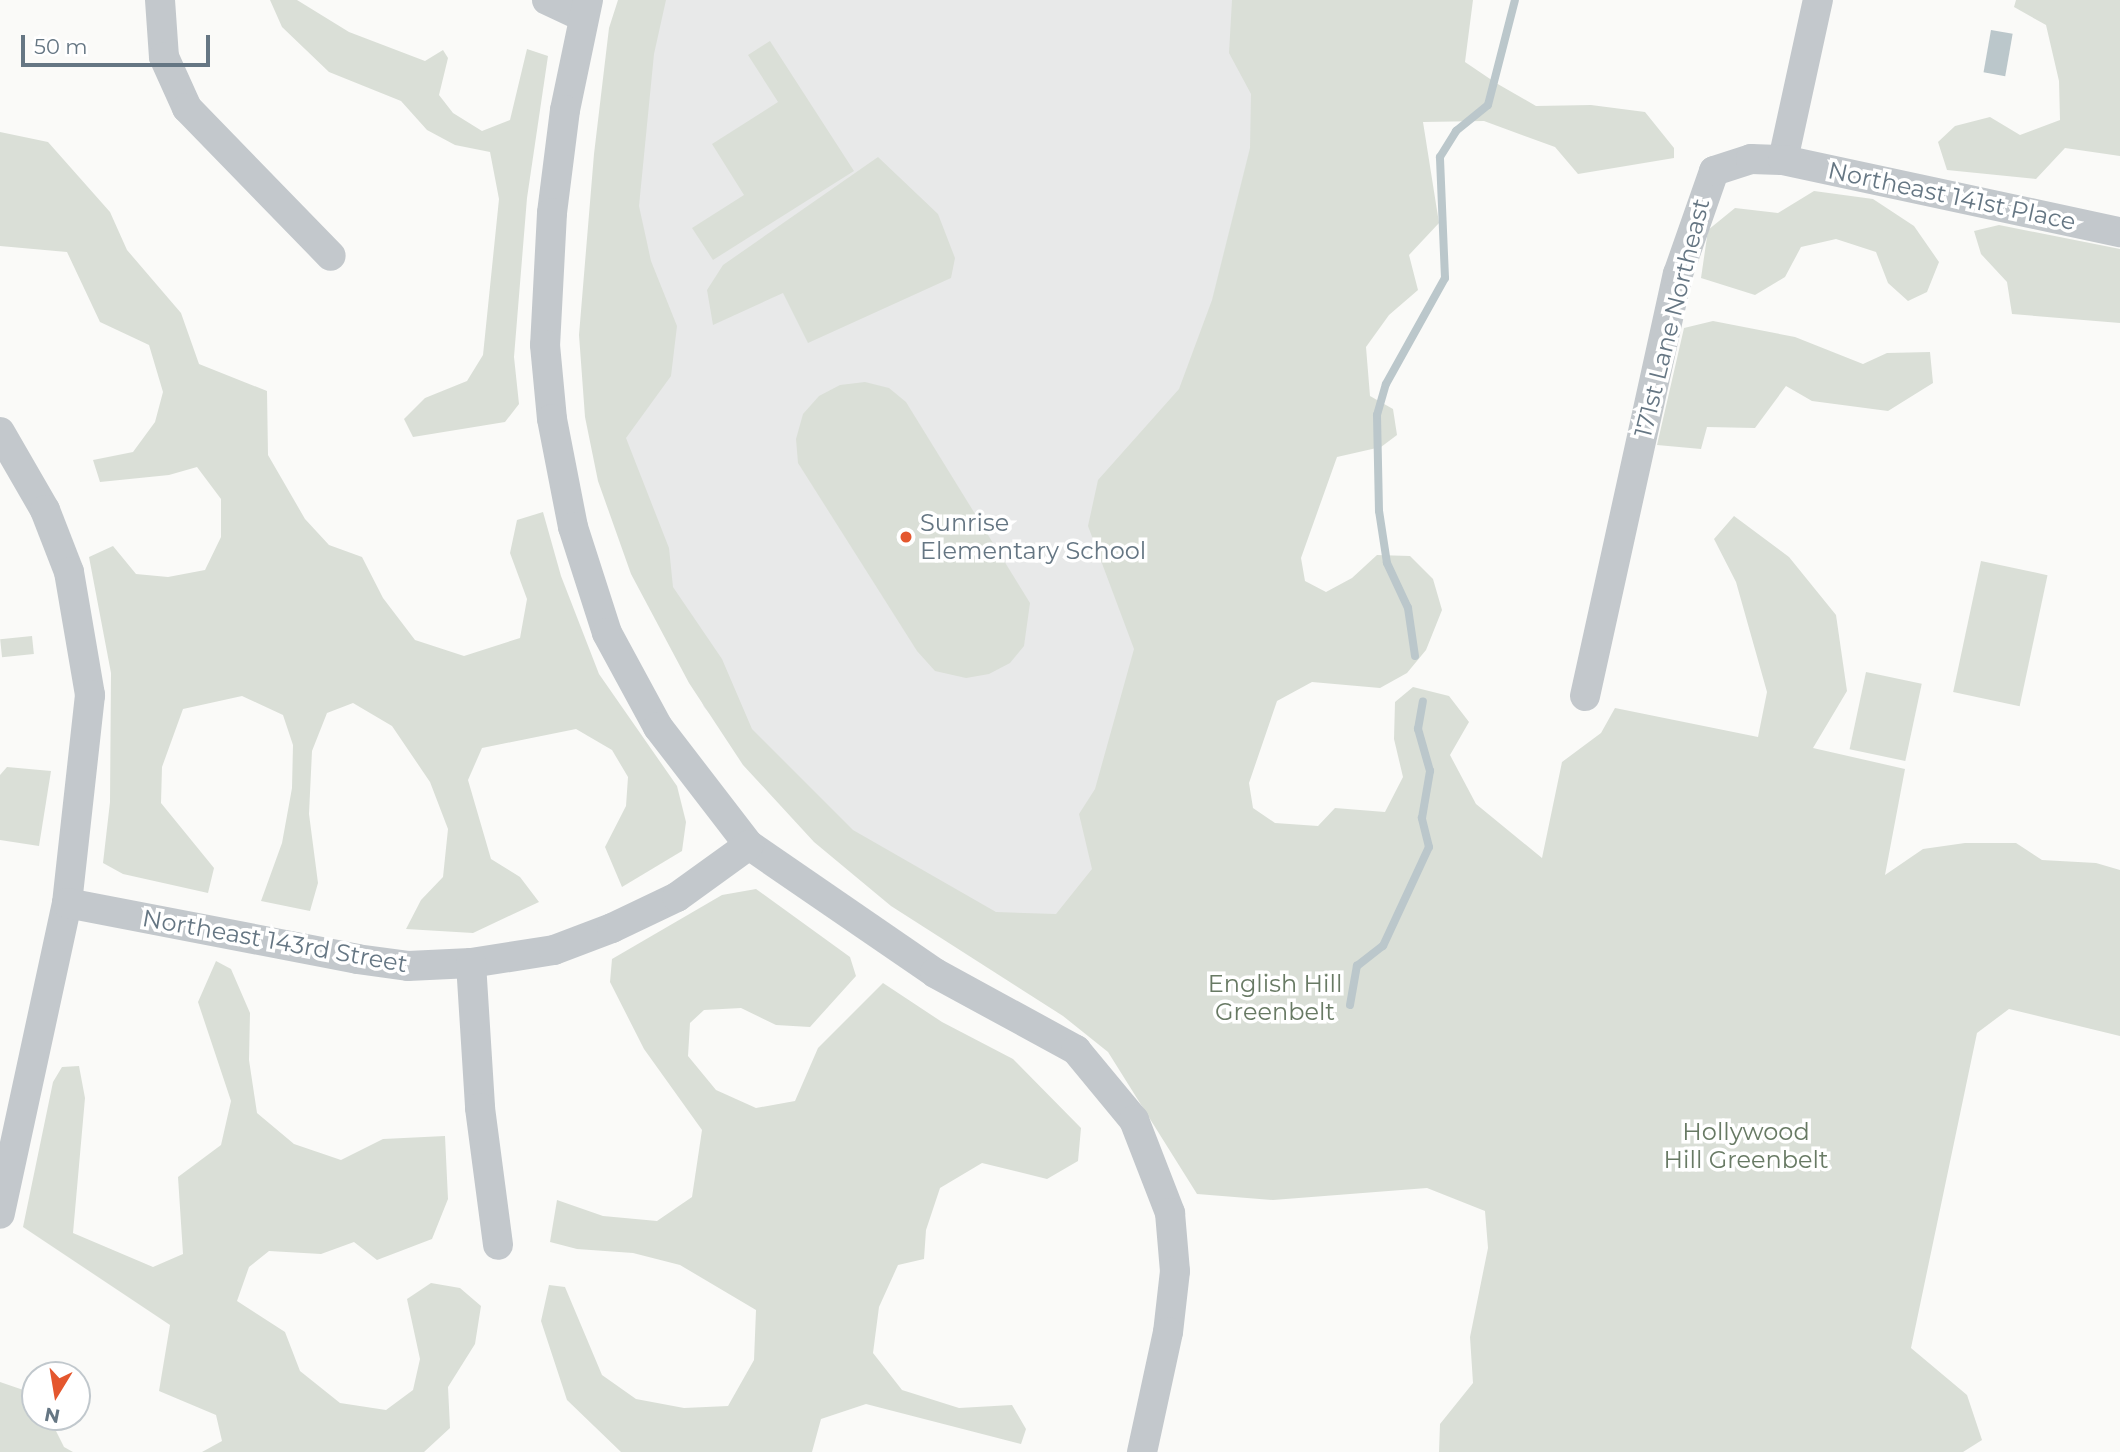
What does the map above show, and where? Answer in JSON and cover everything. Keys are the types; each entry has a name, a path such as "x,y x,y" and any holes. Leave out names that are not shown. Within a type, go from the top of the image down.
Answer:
{"street":[{"path":"160,0 164,57 187,108 331,256"},
{"path":"547,0 585,9 552,213 545,345 552,419 573,527 607,633 658,727 749,845 935,973 1076,1050 1134,1120 1170,1213 1175,1270 1168,1332 1142,1452"},
{"path":"1783,160 1818,0"},
{"name":"171st Lane Northeast","path":"1585,696 1678,274 1705,187 1714,171 1751,159 1783,160"},
{"name":"Northeast 141st Place","path":"1783,160 2120,232"},
{"path":"0,1214 68,902 88,740 90,695 82,630 69,572 45,510 5,440"},
{"name":"Northeast 143rd Street","path":"68,902 370,961 408,966 471,963 554,950 612,929 677,897 749,845"},
{"path":"471,963 480,1108 498,1245"}],"shaded area":[{"name":"Sunrise Elementary School","path":"651,0 1294,0 1106,1044 799,819 704,707 658,601 616,473"},
{"path":"1991,30 2013,34 2005,76 1984,72"}],"green space":[{"path":"270,0 297,0 349,32 425,61 443,50 448,58 439,95 453,113 482,131 510,120 527,49 548,56 527,198 514,357 519,404 505,422 413,437 404,419 425,398 467,381 483,355 499,199 490,152 455,145 427,130 401,101 329,72 282,27"},
{"path":"618,0 666,0 654,54 639,206 651,261 677,326 671,376 626,438 669,548 673,587 722,659 752,729 853,830 996,912 1056,914 1092,869 1079,814 1095,789 1134,649 1088,526 1098,480 1179,389 1212,300 1250,148 1251,94 1229,53 1232,0 1473,0 1465,62 1496,83 1536,106 1591,105 1645,112 1674,148 1674,158 1578,174 1555,147 1484,121 1423,122 1439,223 1409,255 1418,290 1389,315 1366,347 1370,396 1393,409 1397,435 1381,447 1337,457 1301,558 1305,581 1326,592 1352,578 1377,555 1410,556 1433,579 1442,610 1426,650 1407,673 1380,688 1312,682 1277,701 1249,783 1253,808 1275,823 1318,826 1335,808 1385,812 1403,777 1394,739 1395,702 1413,687 1449,696 1469,722 1450,755 1476,804 1542,858 1562,762 1601,733 1615,708 1758,737 1767,692 1736,582 1714,539 1734,516 1789,557 1836,615 1847,691 1813,748 1905,769 1885,875 1923,849 1965,843 2016,843 2042,860 2096,863 2120,870 2120,1036 2009,1009 1977,1033 1911,1348 1967,1395 1982,1440 1963,1452 1439,1452 1440,1424 1473,1383 1470,1337 1488,1248 1485,1211 1427,1188 1273,1200 1197,1194 1108,1052 1063,1016 891,906 814,842 743,765 689,683 631,574 598,481 585,417 579,335 594,154 609,28"},
{"path":"2016,0 2120,0 2120,156 2065,148 2036,179 1947,170 1938,142 1955,126 1990,117 2020,135 2060,120 2059,81 2046,25 2014,7"},
{"path":"770,41 854,171 713,260 692,228 744,195 712,144 778,102 748,55"},
{"path":"0,132 48,142 110,212 127,250 181,313 199,364 267,391 268,455 305,519 329,545 362,557 383,598 415,640 464,656 520,638 527,599 510,553 517,520 543,512 561,576 599,674 677,786 686,822 682,851 622,887 605,847 626,806 628,777 612,750 576,729 482,748 468,780 491,859 520,877 539,902 473,933 406,929 421,900 443,877 448,829 430,782 392,726 353,703 327,713 312,751 309,814 318,883 310,911 261,901 282,843 292,788 293,745 283,715 242,696 183,709 162,767 161,803 214,868 208,893 123,874 103,863 110,802 111,673 89,557 113,546 136,574 168,577 205,570 221,537 221,499 197,467 169,475 100,482 93,460 133,452 155,422 163,392 149,345 100,322 67,252 0,246"},
{"path":"878,157 938,214 955,258 951,278 808,343 783,293 713,325 707,290 723,265"},
{"path":"1814,191 1873,199 1914,226 1939,262 1927,292 1908,301 1888,283 1876,252 1836,239 1801,247 1785,277 1755,295 1701,278 1708,230 1735,208 1778,213"},
{"path":"1999,225 2120,249 2120,323 2012,314 2007,282 1981,254 1974,231"},
{"path":"1713,321 1795,337 1863,364 1887,353 1930,352 1933,383 1888,411 1812,401 1786,386 1755,428 1707,427 1701,449 1657,445 1684,328"},
{"path":"865,382 889,388 906,402 1030,603 1024,646 1010,663 989,674 966,678 935,671 917,651 798,463 796,439 803,414 819,396 840,385"},
{"path":"1981,561 2048,575 2020,706 1953,692"},
{"path":"32,636 34,654 2,657 0,639"},
{"path":"1866,672 1922,684 1905,761 1850,749"},
{"path":"7,767 51,771 39,846 0,840 0,775"},
{"path":"756,889 850,957 856,976 810,1027 776,1025 741,1008 704,1010 690,1023 688,1056 716,1090 756,1108 795,1101 818,1048 883,983 942,1022 1013,1059 1081,1128 1078,1161 1047,1179 982,1163 940,1188 926,1230 924,1259 898,1265 879,1307 873,1353 902,1390 959,1408 1012,1405 1026,1429 1021,1444 866,1404 821,1419 812,1452 621,1452 567,1400 541,1321 549,1285 565,1287 602,1375 636,1399 684,1408 728,1406 754,1360 756,1310 680,1265 633,1253 577,1249 550,1242 557,1200 603,1216 657,1221 692,1197 702,1130 644,1049 610,982 612,959 722,895"},
{"path":"216,961 231,969 250,1013 249,1060 257,1113 294,1144 341,1160 383,1139 445,1136 448,1199 432,1239 377,1260 354,1242 321,1254 269,1251 249,1267 237,1301 285,1332 300,1371 340,1403 386,1410 413,1390 420,1359 407,1299 431,1283 460,1288 481,1306 475,1344 448,1387 450,1428 424,1452 202,1452 222,1441 216,1415 159,1391 170,1325 23,1227 53,1082 62,1067 79,1066 85,1098 73,1233 153,1267 183,1254 178,1177 221,1145 231,1101 198,1002"},
{"path":"0,1382 21,1389 21,1431 56,1431 64,1447 73,1452 0,1452"}],"waterway":[{"path":"1415,656 1408,608 1387,563 1379,511 1377,415 1386,384 1445,278 1440,157 1456,131 1488,105 1515,0"},
{"path":"1350,1005 1357,966 1383,946 1429,847 1422,818 1430,771 1418,729 1423,701"}],"place":[{"name":"Sunrise Elementary School","path":"906,537"}],"park label":[{"name":"English Hill Greenbelt","path":"1275,998"},
{"name":"Hollywood Hill Greenbelt","path":"1746,1146"}]}
